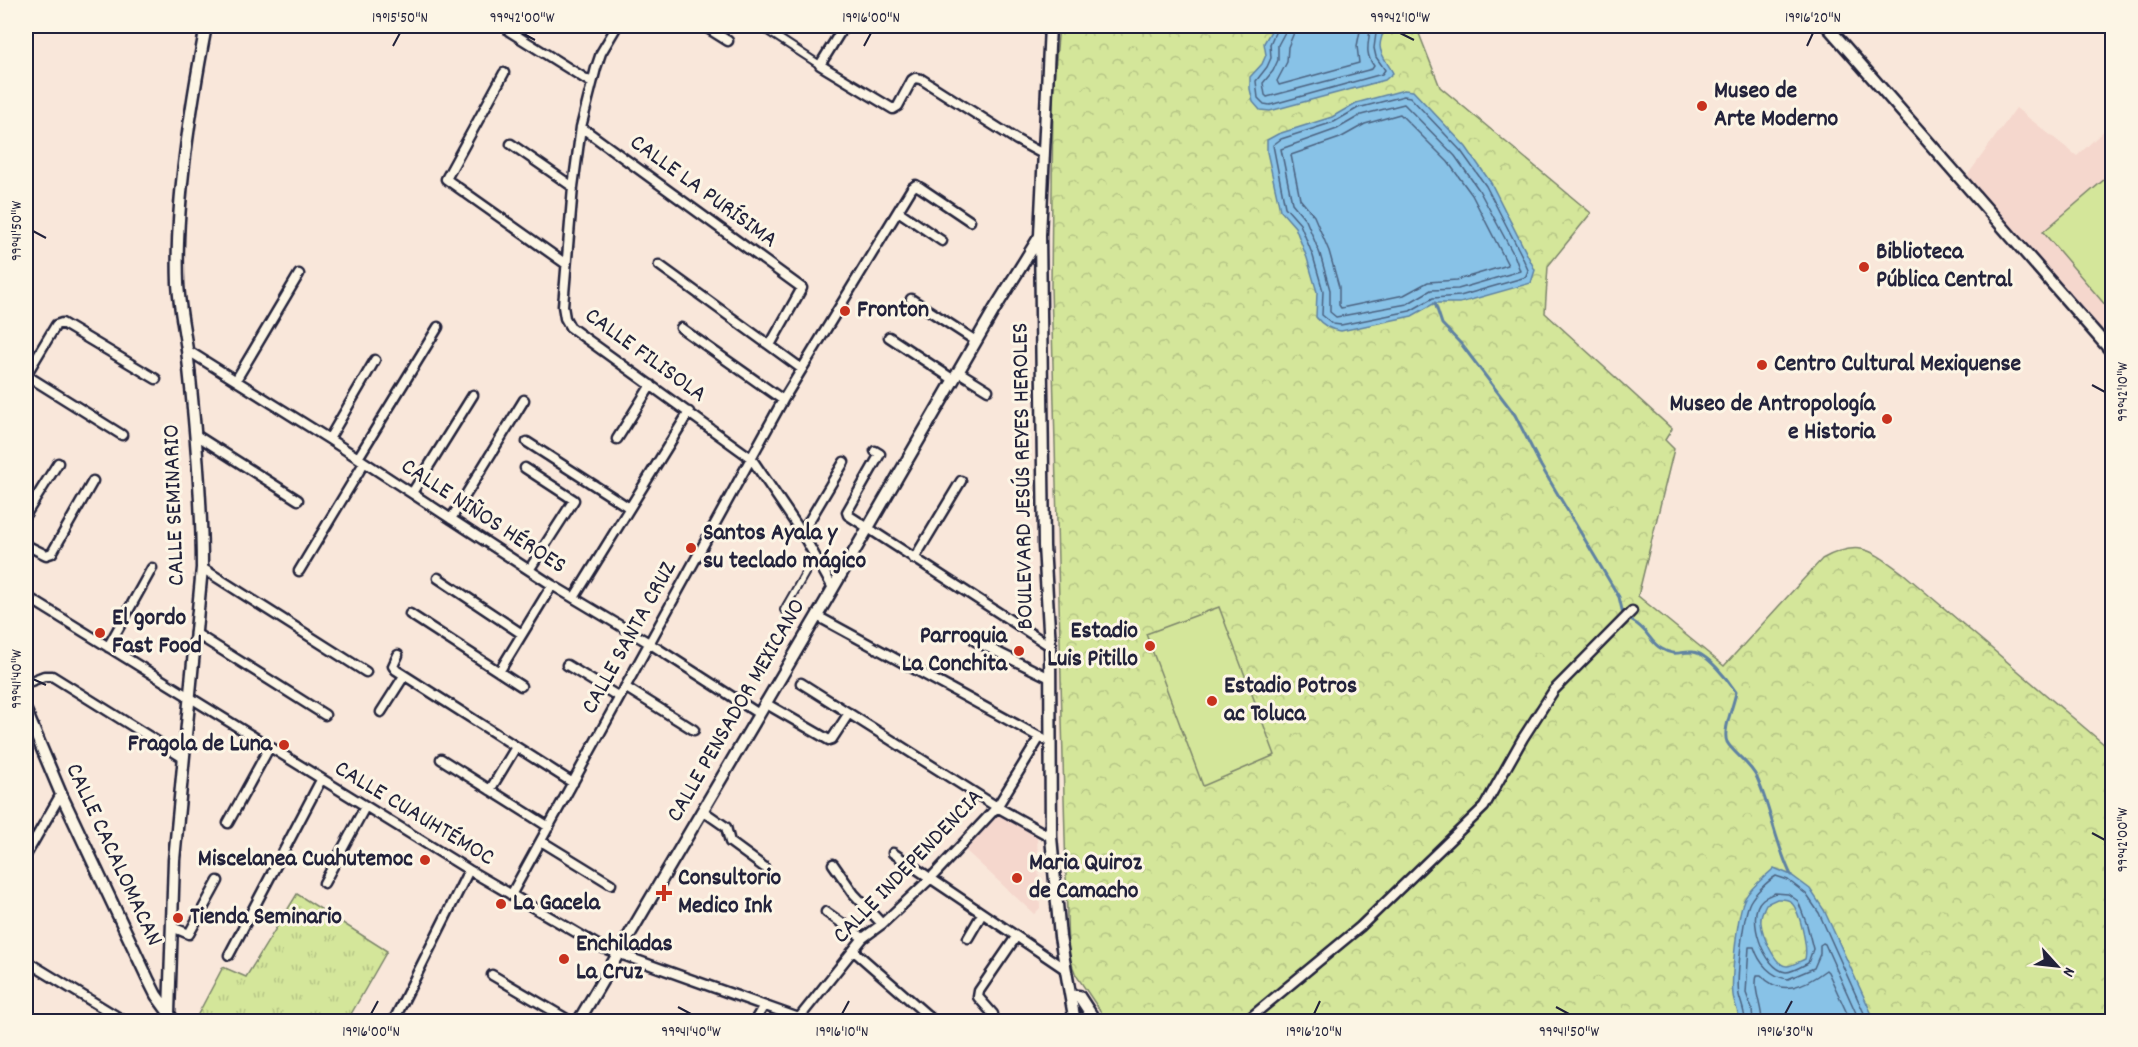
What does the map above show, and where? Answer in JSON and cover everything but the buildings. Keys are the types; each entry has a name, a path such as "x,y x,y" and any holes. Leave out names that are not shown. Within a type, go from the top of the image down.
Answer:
{"main road":[{"name":"CALLE SEMINARIO","path":"172,1019 174,860 202,568 195,435 178,284 179,251 186,152 206,26"},
{"name":"BOULEVARD JESÚS REYES HEROLES","path":"1050,26 1040,235 1044,546 1050,646 1051,837 1059,928 1075,1022"},
{"path":"1827,26 2112,352"},
{"name":"CALLE PENSADOR MEXICANO","path":"578,1022 1040,235"},
{"name":"CALLE CACALOMACAN","path":"26,711 61,794 148,979 172,1019"},
{"path":"1071,996 1078,996 1096,1022"}],"street":[{"name":"CALLE FILISOLA","path":"617,26 601,53 581,128 566,264 563,306 567,323 751,458 802,533 833,588"},
{"path":"704,26 728,41"},
{"path":"760,26 893,109 898,106 912,80 918,78 1043,154"},
{"path":"820,65 844,26"},
{"path":"509,31 592,83"},
{"path":"504,73 446,179 566,264"},
{"name":"CALLE LA PURÍSIMA","path":"581,128 802,288 770,345"},
{"path":"511,144 573,187"},
{"name":"CALLE SANTA CRUZ","path":"510,895 783,400 912,188 916,186 970,221"},
{"path":"898,211 942,241"},
{"path":"659,265 802,369"},
{"path":"236,380 298,274"},
{"path":"911,299 976,341"},
{"path":"122,435 26,375 56,325 62,323 156,379"},
{"path":"299,571 438,327"},
{"path":"681,328 783,400"},
{"path":"889,337 956,376 988,390"},
{"name":"CALLE NIÑOS HÉROES","path":"187,350 329,439 552,585 649,643 759,714"},
{"path":"329,439 375,360"},
{"path":"617,439 651,385"},
{"path":"412,494 473,395"},
{"path":"451,519 524,400"},
{"path":"574,598 628,507 689,412"},
{"path":"195,435 298,500"},
{"path":"527,442 628,507"},
{"path":"878,453 847,512 848,515 1050,646"},
{"path":"802,533 844,462"},
{"path":"26,514 58,463"},
{"path":"525,468 574,500 529,570"},
{"path":"26,545 46,555 52,553 93,481"},
{"path":"914,559 961,481"},
{"path":"784,610 815,556"},
{"path":"108,647 152,568"},
{"path":"202,568 366,672"},
{"path":"438,578 522,634"},
{"path":"500,672 552,585"},
{"name":"CALLE CUAUHTÉMOC","path":"26,596 365,807 510,895 603,948 801,1020"},
{"path":"1245,1022 1360,927 1484,807 1523,738 1554,690 1632,611"},
{"path":"410,614 521,686"},
{"path":"817,616 1051,744"},
{"path":"195,633 325,715"},
{"path":"975,641 1050,678"},
{"path":"398,655 393,668 573,783"},
{"path":"567,665 619,697"},
{"path":"26,683 44,676 52,676 183,757"},
{"path":"381,712 404,676"},
{"path":"801,683 997,807 1051,837"},
{"path":"625,687 694,730"},
{"path":"765,703 829,740 832,739 849,713"},
{"name":"CALLE INDEPENDENCIA","path":"801,1020 863,938 882,924 930,879 997,807 1040,737"},
{"path":"490,790 516,747"},
{"path":"228,823 269,748"},
{"path":"441,759 549,827"},
{"path":"230,955 321,780"},
{"path":"26,855 61,794"},
{"path":"324,883 365,807"},
{"path":"703,811 726,827 730,842 764,867"},
{"path":"541,842 611,884"},
{"path":"893,853 1065,969"},
{"path":"833,864 854,894 882,924"},
{"path":"393,1022 469,870"},
{"path":"172,927 189,934 218,881"},
{"path":"826,912 863,938"},
{"path":"968,938 982,914"},
{"path":"993,1014 978,997 979,991 1016,938"},
{"path":"854,951 935,1022"},
{"path":"26,961 126,1022"},
{"path":"492,975 572,1022"},
{"path":"754,1022 764,1007"}],"shaded area":[{"path":"2016,108 2077,156 2112,123 2112,348 1967,176"},
{"name":"Maria Quiroz de Camacho","path":"997,814 1037,836 1040,908 1034,914 964,849"}],"green space":[{"path":"1059,26 1416,26 1440,87 1591,213 1548,266 1545,313 1672,429 1665,440 1674,449 1638,596 1724,666 1822,559 1846,549 1865,550 1904,574 2112,751 2112,1021 1107,1021 1076,975 1068,955 1051,286 1053,93"},
{"path":"2112,173 2112,313 2043,232"},
{"name":"Estadio Potros ac Toluca","path":"1219,607 1275,755 1203,786 1146,634"},
{"path":"297,894 387,951 347,1021 195,1020 223,967 246,977"}],"water":[{"path":"1274,26 1382,26 1380,49 1393,73 1385,80 1270,111 1260,110 1253,102 1250,77 1262,64 1266,55 1264,43"},
{"path":"1404,90 1413,91 1466,147 1491,183 1535,270 1531,283 1460,303 1435,303 1412,316 1341,331 1333,330 1316,317 1317,292 1295,227 1280,210 1267,152 1267,140 1278,134 1332,117 1356,103"},
{"path":"1774,868 1791,875 1810,889 1824,910 1875,1021 1739,1021 1733,987 1739,917 1745,898 1754,886","holes":["1777,899 1791,902 1800,921 1804,938 1805,959 1789,966 1782,965 1773,955 1761,923 1761,915 1766,904"]}],"waterway":[{"path":"1435,303 1442,324 1462,345 1515,415 1541,466 1619,597 1623,614"},
{"path":"1632,621 1642,628 1654,643 1667,651 1693,652 1704,657 1723,674 1736,692 1727,725 1727,742 1757,778 1791,875"}],"place":[{"name":"Museo de Arte Moderno","path":"1702,106"},
{"name":"Biblioteca Pública Central","path":"1864,267"},
{"name":"Fronton","path":"845,311"},
{"name":"Centro Cultural Mexiquense","path":"1762,365"},
{"name":"Museo de Antropología e Historia","path":"1887,419"},
{"name":"Santos Ayala y su teclado mágico","path":"691,548"},
{"name":"El gordo Fast Food","path":"100,633"},
{"name":"Estadio Luis Pitillo","path":"1150,646"},
{"name":"Parroquia La Conchita","path":"1019,651"},
{"name":"Estadio Potros ac Toluca","path":"1212,701"},
{"name":"Fragola de Luna","path":"284,745"},
{"name":"Miscelanea Cuahutemoc","path":"425,860"},
{"name":"Maria Quiroz de Camacho","path":"1017,878"},
{"name":"Consultorio Medico Ink","path":"664,893"},
{"name":"La Gacela","path":"501,904"},
{"name":"Tienda Seminario","path":"178,918"},
{"name":"Enchiladas La Cruz","path":"564,959"}]}
